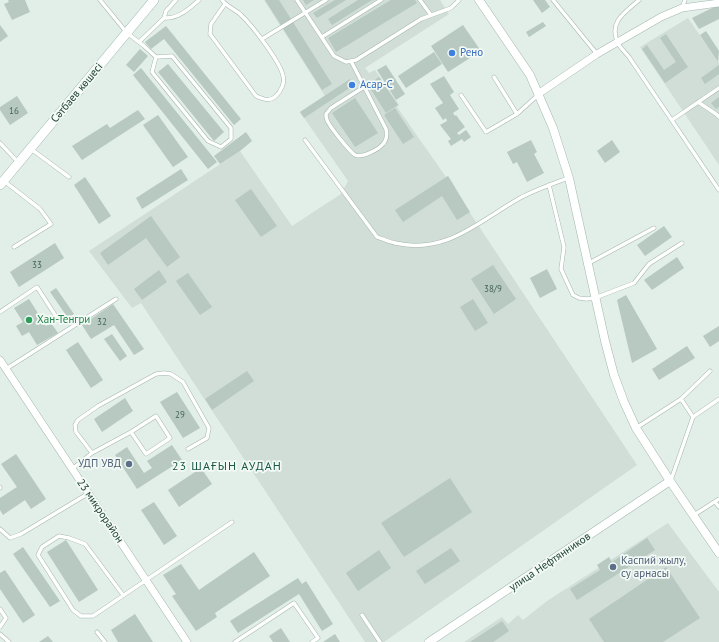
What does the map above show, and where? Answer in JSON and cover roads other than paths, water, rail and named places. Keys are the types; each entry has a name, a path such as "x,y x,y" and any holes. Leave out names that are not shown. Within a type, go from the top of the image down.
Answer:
{"main road":[{"name":"Сәтбаев көшесі","path":"2,183 154,0"}],"street":[{"path":"479,0 530,75 553,128 569,178 595,298 614,375 624,402 636,428 719,553"},
{"path":"538,94 596,54 682,8 717,2"},
{"name":"23 микрорайон","path":"0,360 187,642"},
{"name":"улица Нефтянников","path":"431,642 670,481"}],"lane":[{"path":"100,0 127,33 156,57 172,56 231,128 231,139 221,147 208,141 152,72 156,57"},
{"path":"139,42 164,18 166,11 176,0"},
{"path":"164,18 172,18 190,9 199,0"},
{"path":"222,0 225,4 241,15 262,39 281,70 284,77 283,84 275,97 264,100 256,96 210,34 210,24 225,4"},
{"path":"298,0 334,56 341,60 351,61 421,19 446,10 457,1"},
{"path":"262,39 326,0"},
{"path":"322,37 381,0"},
{"path":"420,0 431,15"},
{"path":"553,0 596,54"},
{"path":"640,0 617,20 615,27 617,42 629,57 719,190"},
{"path":"682,8 685,0"},
{"path":"351,61 386,129 387,137 382,146 364,156 359,156 350,150 327,121 326,114 331,108 364,87"},
{"path":"494,77 517,114"},
{"path":"672,120 719,88"},
{"path":"461,95 486,132 517,114 538,94"},
{"path":"698,102 719,117"},
{"path":"305,140 378,237 394,243 416,245 446,241 478,225 521,198 549,185 569,178"},
{"path":"0,143 19,163"},
{"path":"30,148 69,177"},
{"path":"2,183 40,209 51,224 14,247"},
{"path":"549,185 564,247 561,269 573,295 579,298 595,298 634,283 649,264 682,243"},
{"path":"588,264 654,228"},
{"path":"0,312 37,286 57,318"},
{"path":"6,368 116,299"},
{"path":"636,428 681,399 710,371"},
{"path":"92,453 76,432 75,425 78,420 98,406 156,374 164,373 171,374 183,382 209,428 207,438 188,449"},
{"path":"681,399 693,417"},
{"path":"670,481 693,417 719,399"},
{"path":"71,469 92,453 131,432 156,416 170,438 146,454 131,432"},
{"path":"0,529 10,538 21,534 88,493"},
{"path":"693,515 717,501 719,507"},
{"path":"123,595 85,544 59,536 42,547 38,555 73,610 80,616 93,616 232,522"},
{"path":"235,642 294,603 318,638 312,642"},
{"path":"0,609 6,618 0,627"},
{"path":"362,615 380,642"},
{"path":"98,632 105,642"},
{"path":"0,634 8,642"}],"place":[{"name":"Рено","path":"452,53"},
{"name":"Асар-С","path":"352,85"},
{"name":"Хан-Тенгри","path":"29,320"},
{"name":"УДП УВД","path":"129,464"},
{"name":"Каспий жылу, су арнасы","path":"613,567"}],"district":[{"name":"23 ШАҒЫН АУДАН","path":"227,467"}]}
